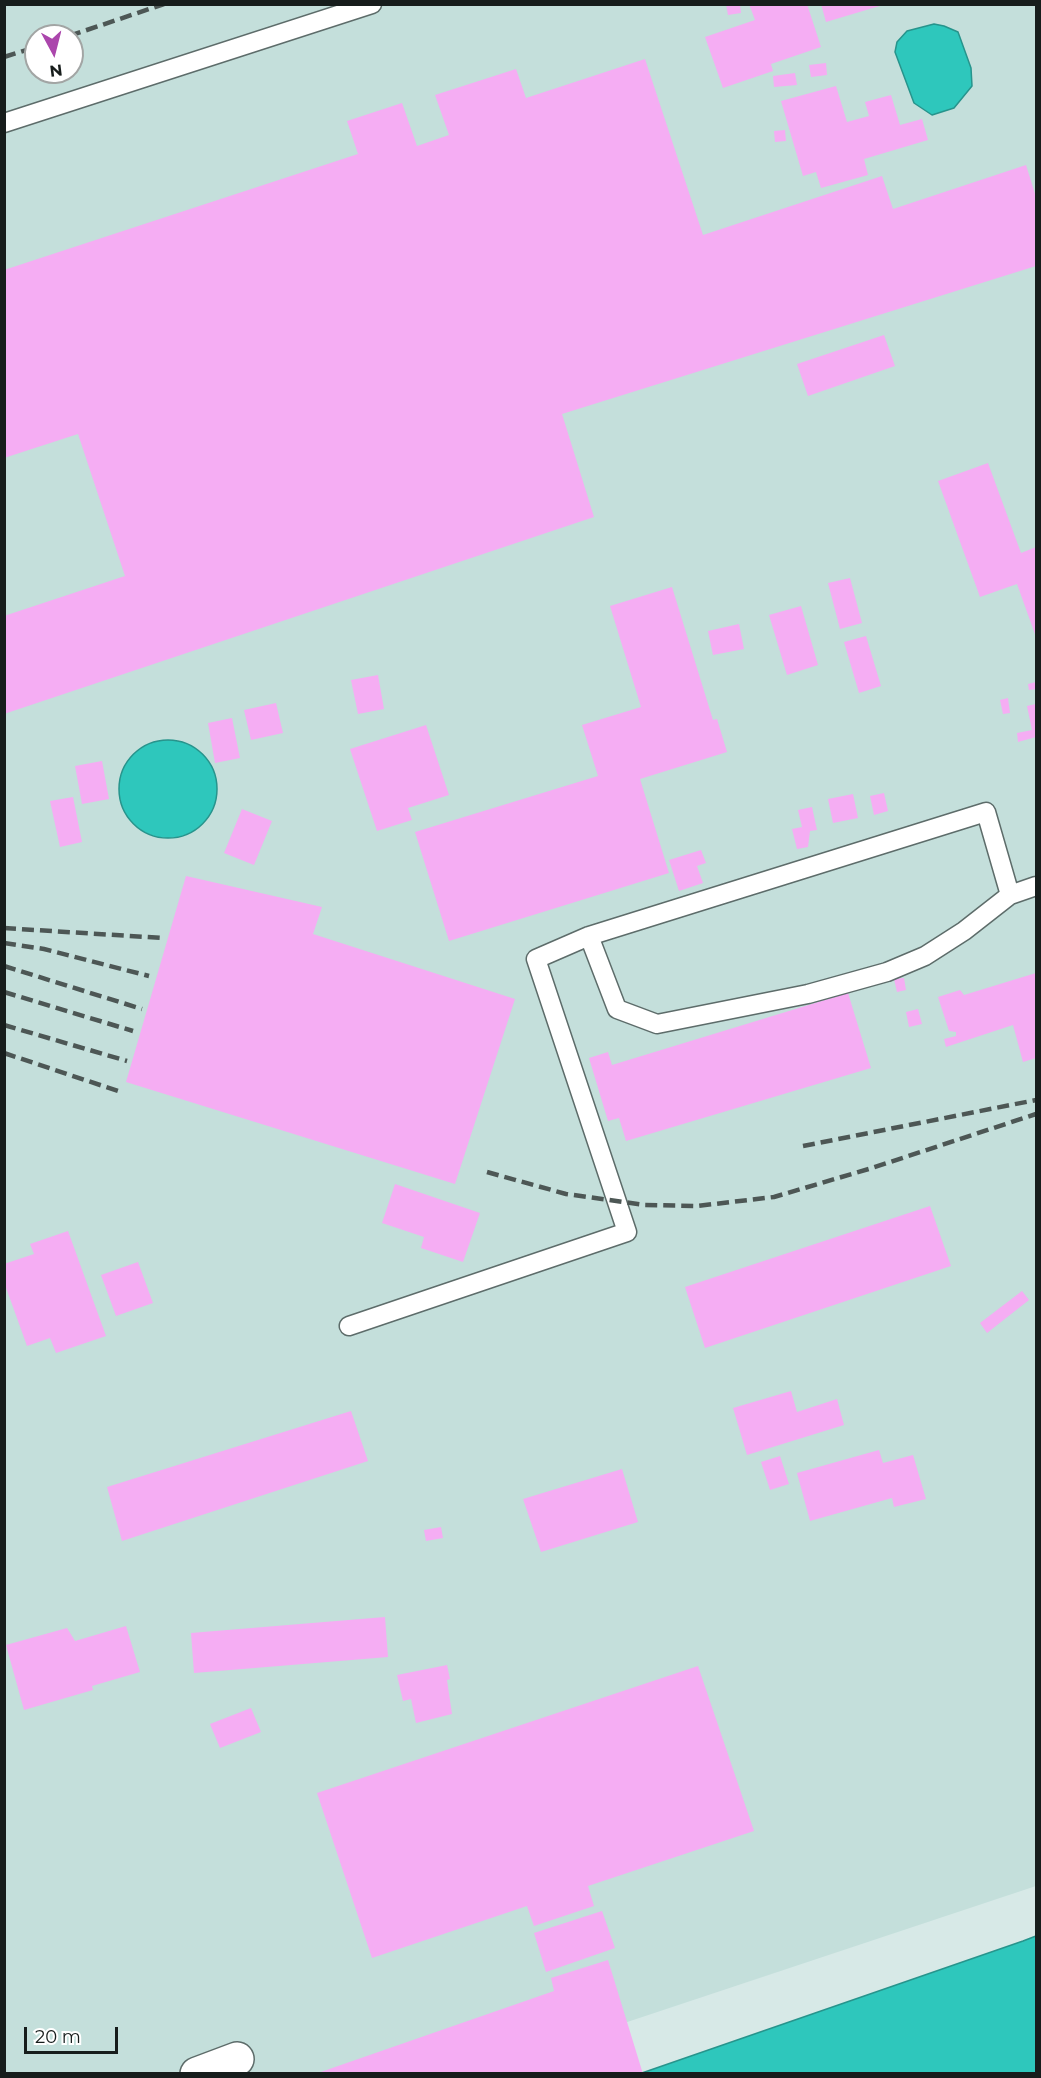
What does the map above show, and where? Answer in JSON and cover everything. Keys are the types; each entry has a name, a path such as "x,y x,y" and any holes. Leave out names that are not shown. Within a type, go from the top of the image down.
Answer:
{"street":[{"path":"197,2073 237,2059"}],"lane":[{"path":"4,123 372,4"},
{"path":"349,1326 627,1232 536,959 589,936 987,812 1010,895"},
{"path":"589,936 617,1009 657,1024 808,994 887,972 935,950 964,932 1010,895 1036,886"}],"shaded area":[{"path":"5,5 1036,5 1036,1886 474,2073 5,2074"}],"water":[{"path":"934,24 958,32 971,68 972,86 954,108 932,115 914,103 895,52 897,42 907,31"},
{"path":"168,740 187,744 203,754 213,770 217,789 213,808 203,824 187,834 168,838 149,834 133,824 123,808 119,789 123,770 133,754 149,744"},
{"path":"1036,1936 1036,2073 639,2074 1023,1941"}],"building":[{"path":"726,4 740,4 741,13 728,15"},
{"path":"749,4 807,4 821,47 771,64 773,71 723,88 705,37 755,20"},
{"path":"821,4 883,4 883,5 826,22"},
{"path":"645,59 703,235 882,176 893,209 1026,165 1036,197 1036,266 562,414 594,517 4,714 4,616 125,576 78,434 4,458 4,270 358,154 347,121 402,103 417,146 449,135 435,95 516,69 526,98"},
{"path":"826,63 827,75 811,77 809,65"},
{"path":"795,73 797,85 774,87 773,76"},
{"path":"836,86 847,122 869,116 865,102 891,95 900,125 922,119 928,140 864,159 868,175 821,188 816,172 803,176 781,101"},
{"path":"785,130 786,141 775,142 774,131"},
{"path":"884,335 895,366 808,396 797,364"},
{"path":"988,463 1021,553 1036,547 1036,637 1017,584 980,597 938,481"},
{"path":"850,578 862,623 840,629 828,583"},
{"path":"672,587 713,720 717,719 727,752 640,779 669,873 449,941 415,832 598,776 582,725 641,707 610,606"},
{"path":"801,606 818,665 787,675 769,615"},
{"path":"739,624 744,649 713,655 708,631"},
{"path":"866,636 881,686 859,693 844,642"},
{"path":"378,675 384,709 358,714 351,680"},
{"path":"1036,682 1036,689 1029,690 1028,684"},
{"path":"1008,698 1010,713 1003,714 1000,700"},
{"path":"276,703 283,733 251,740 244,710"},
{"path":"1036,704 1036,737 1018,742 1017,733 1032,730 1027,706"},
{"path":"232,718 240,758 215,763 208,723"},
{"path":"426,725 449,795 408,808 412,820 377,831 350,749"},
{"path":"102,761 109,799 82,804 75,766"},
{"path":"884,793 888,811 874,815 870,796"},
{"path":"853,794 858,818 833,823 828,799"},
{"path":"73,797 82,842 60,847 50,801"},
{"path":"812,807 817,830 810,831 808,847 797,849 792,829 802,827 798,810"},
{"path":"242,809 272,821 254,865 224,853"},
{"path":"701,850 706,863 697,866 703,883 679,891 669,860"},
{"path":"186,876 322,907 313,934 515,999 455,1184 126,1082"},
{"path":"1036,973 1036,1058 1023,1062 1013,1025 946,1047 944,1039 956,1036 956,1032 949,1031 938,997 960,990 964,995"},
{"path":"904,978 906,990 897,992 894,979"},
{"path":"848,993 871,1068 626,1141 619,1118 608,1121 589,1058 608,1052 612,1065"},
{"path":"918,1009 922,1024 909,1027 906,1012"},
{"path":"395,1184 480,1213 463,1262 421,1248 424,1237 382,1223"},
{"path":"930,1206 951,1266 705,1348 685,1287"},
{"path":"68,1231 106,1336 56,1353 50,1338 27,1346 4,1282 4,1264 34,1254 30,1244"},
{"path":"138,1262 153,1303 116,1316 101,1275"},
{"path":"1022,1291 1029,1300 987,1333 980,1323"},
{"path":"791,1391 797,1412 837,1399 844,1425 747,1455 733,1408"},
{"path":"351,1411 368,1461 122,1541 107,1487"},
{"path":"879,1450 883,1463 913,1455 926,1499 894,1507 892,1498 810,1521 797,1473"},
{"path":"780,1456 789,1484 770,1490 761,1462"},
{"path":"622,1469 638,1522 541,1552 523,1499"},
{"path":"441,1527 443,1538 426,1541 424,1530"},
{"path":"385,1617 388,1657 194,1673 191,1633"},
{"path":"126,1626 140,1672 92,1686 93,1690 24,1710 6,1645 67,1628 75,1641"},
{"path":"447,1665 452,1714 416,1723 411,1699 403,1701 397,1675"},
{"path":"698,1666 754,1831 588,1886 594,1906 534,1926 527,1906 372,1958 317,1793"},
{"path":"251,1708 261,1732 220,1748 210,1724"},
{"path":"602,1911 615,1948 546,1972 534,1933"},
{"path":"608,1960 643,2074 315,2074 554,1991 551,1978"}],"railway":[{"path":"84,31 164,4"},
{"path":"4,57 24,51"},
{"path":"4,928 162,938"},
{"path":"4,943 44,949 149,976"},
{"path":"4,966 142,1009"},
{"path":"4,992 133,1031"},
{"path":"4,1025 127,1061"},
{"path":"4,1053 118,1091"},
{"path":"803,1146 1036,1100"},
{"path":"487,1172 566,1194 645,1205 697,1206 774,1197 872,1168 1036,1114"}]}
